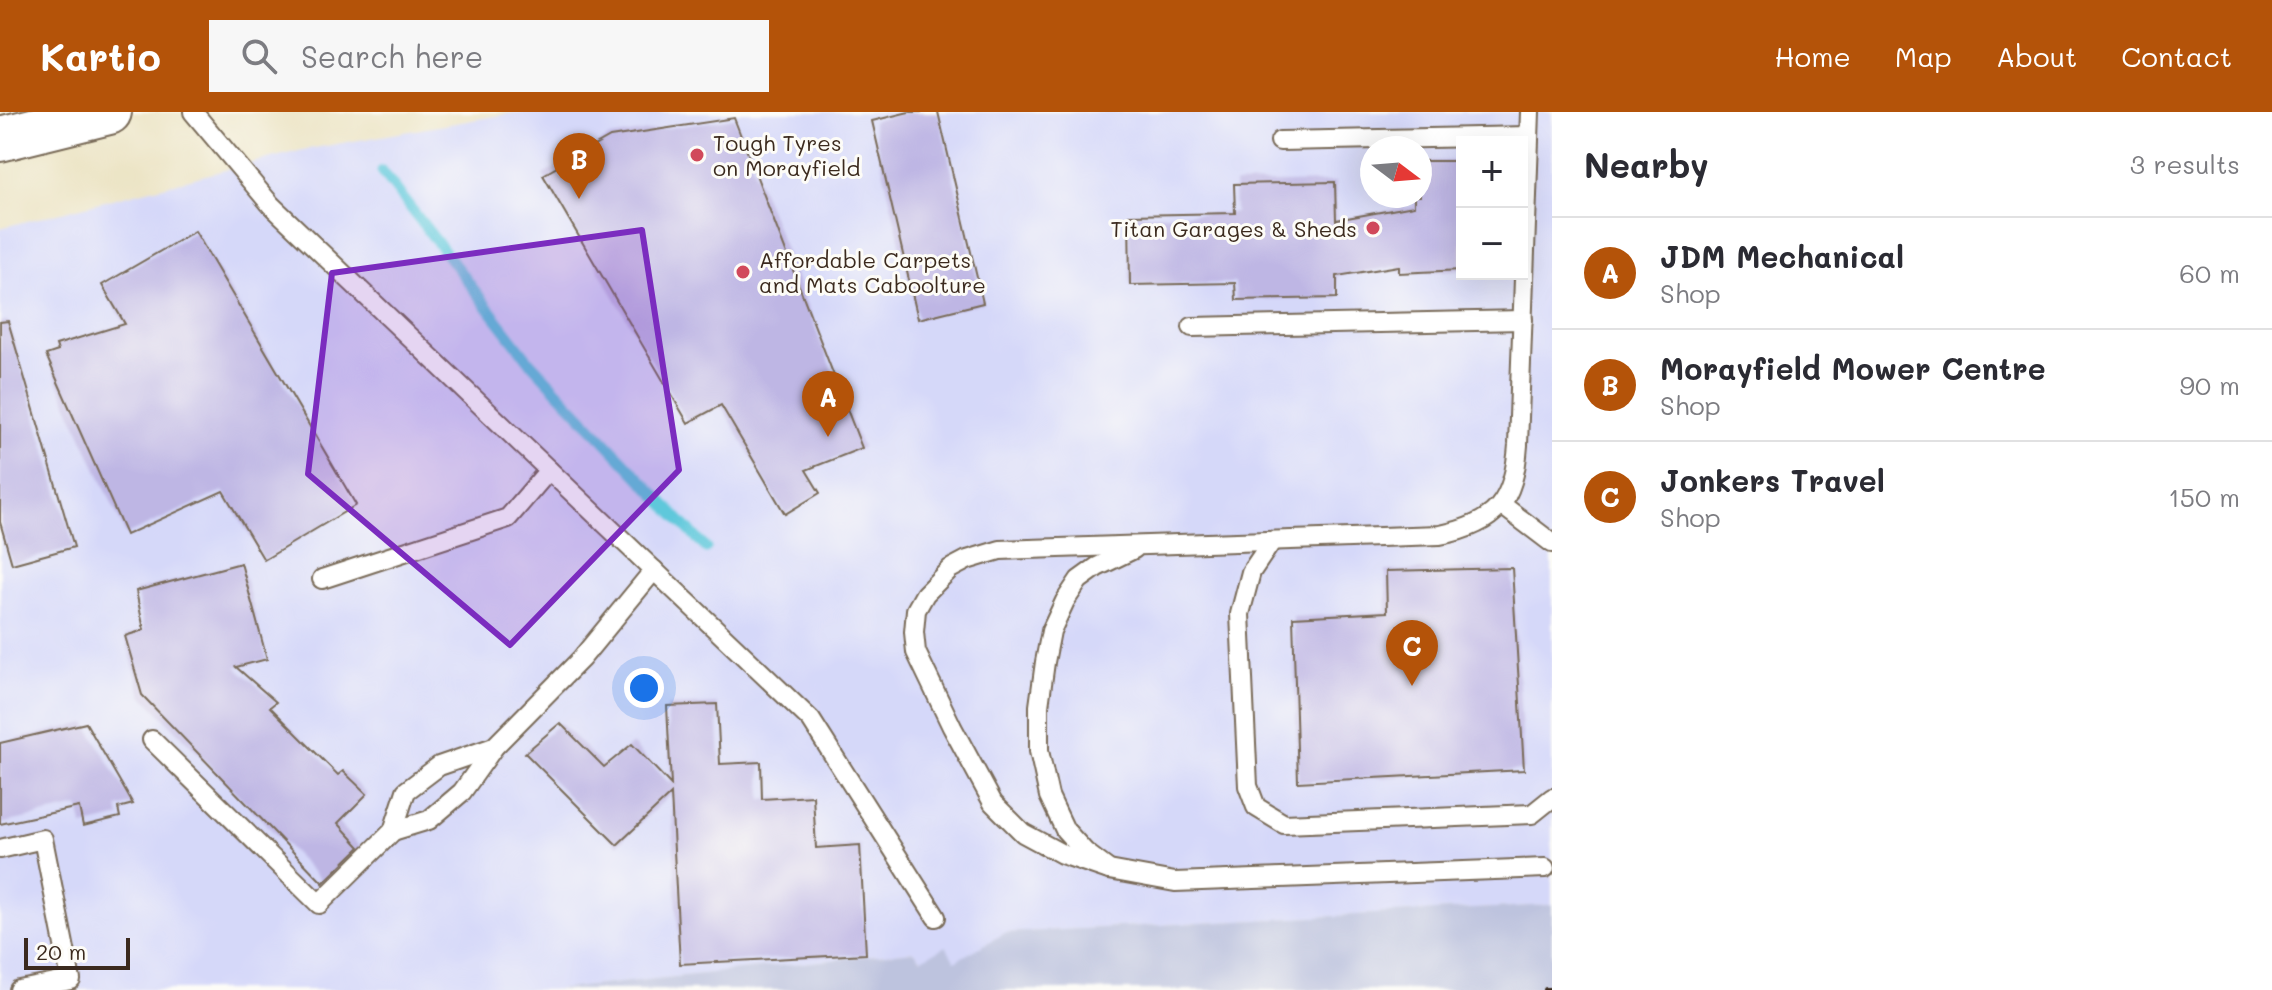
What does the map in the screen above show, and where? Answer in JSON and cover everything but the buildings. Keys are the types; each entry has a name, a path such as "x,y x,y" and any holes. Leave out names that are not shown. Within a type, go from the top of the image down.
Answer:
{"main road":[{"path":"0,139 109,112"}],"lane":[{"path":"193,112 271,205 811,720 936,917"},
{"path":"1530,112 1517,465 1513,483 1502,505 1464,530 1440,535 1000,550 950,569 925,594 916,610 914,632 916,652 993,803 1023,833 1062,854 1109,870 1175,882 1545,868"},
{"path":"1280,141 1529,136"},
{"path":"1192,327 1523,320"},
{"path":"322,579 508,518 549,470"},
{"path":"1502,505 1552,543"},
{"path":"1272,541 1251,572 1240,614 1248,786 1256,807 1284,824 1532,814 1552,798"},
{"path":"1109,870 1085,852 1065,830 1049,796 1039,751 1039,706 1051,631 1065,601 1079,580 1097,567 1140,546"},
{"path":"393,831 429,820 462,792 494,747 581,659 654,570"},
{"path":"152,740 319,904 393,831 406,791 439,766 494,747"},
{"path":"0,849 43,839 71,980 19,990"}],"highlighted area":[{"path":"642,230 679,470 510,645 308,474 332,273"}],"shaded area":[{"path":"518,112 1552,112 1552,905 1005,933 955,962 921,959 914,951 556,990 0,990 0,228 303,150"},
{"path":"1552,905 1552,990 556,990 914,951 921,959 946,946 955,961 1005,933"}],"waterway":[{"path":"382,171 530,362 706,548"}],"railway":[{"path":"1546,990 1552,990"}],"place":[{"name":"Tough Tyres on Morayfield","path":"697,155"},
{"name":"Morayfield Mower Centre","path":"579,199"},
{"name":"Titan Garages & Sheds","path":"1373,228"},
{"name":"Affordable Carpets and Mats Caboolture","path":"743,272"},
{"name":"JDM Mechanical","path":"828,437"},
{"name":"Jonkers Travel","path":"1412,686"}]}
